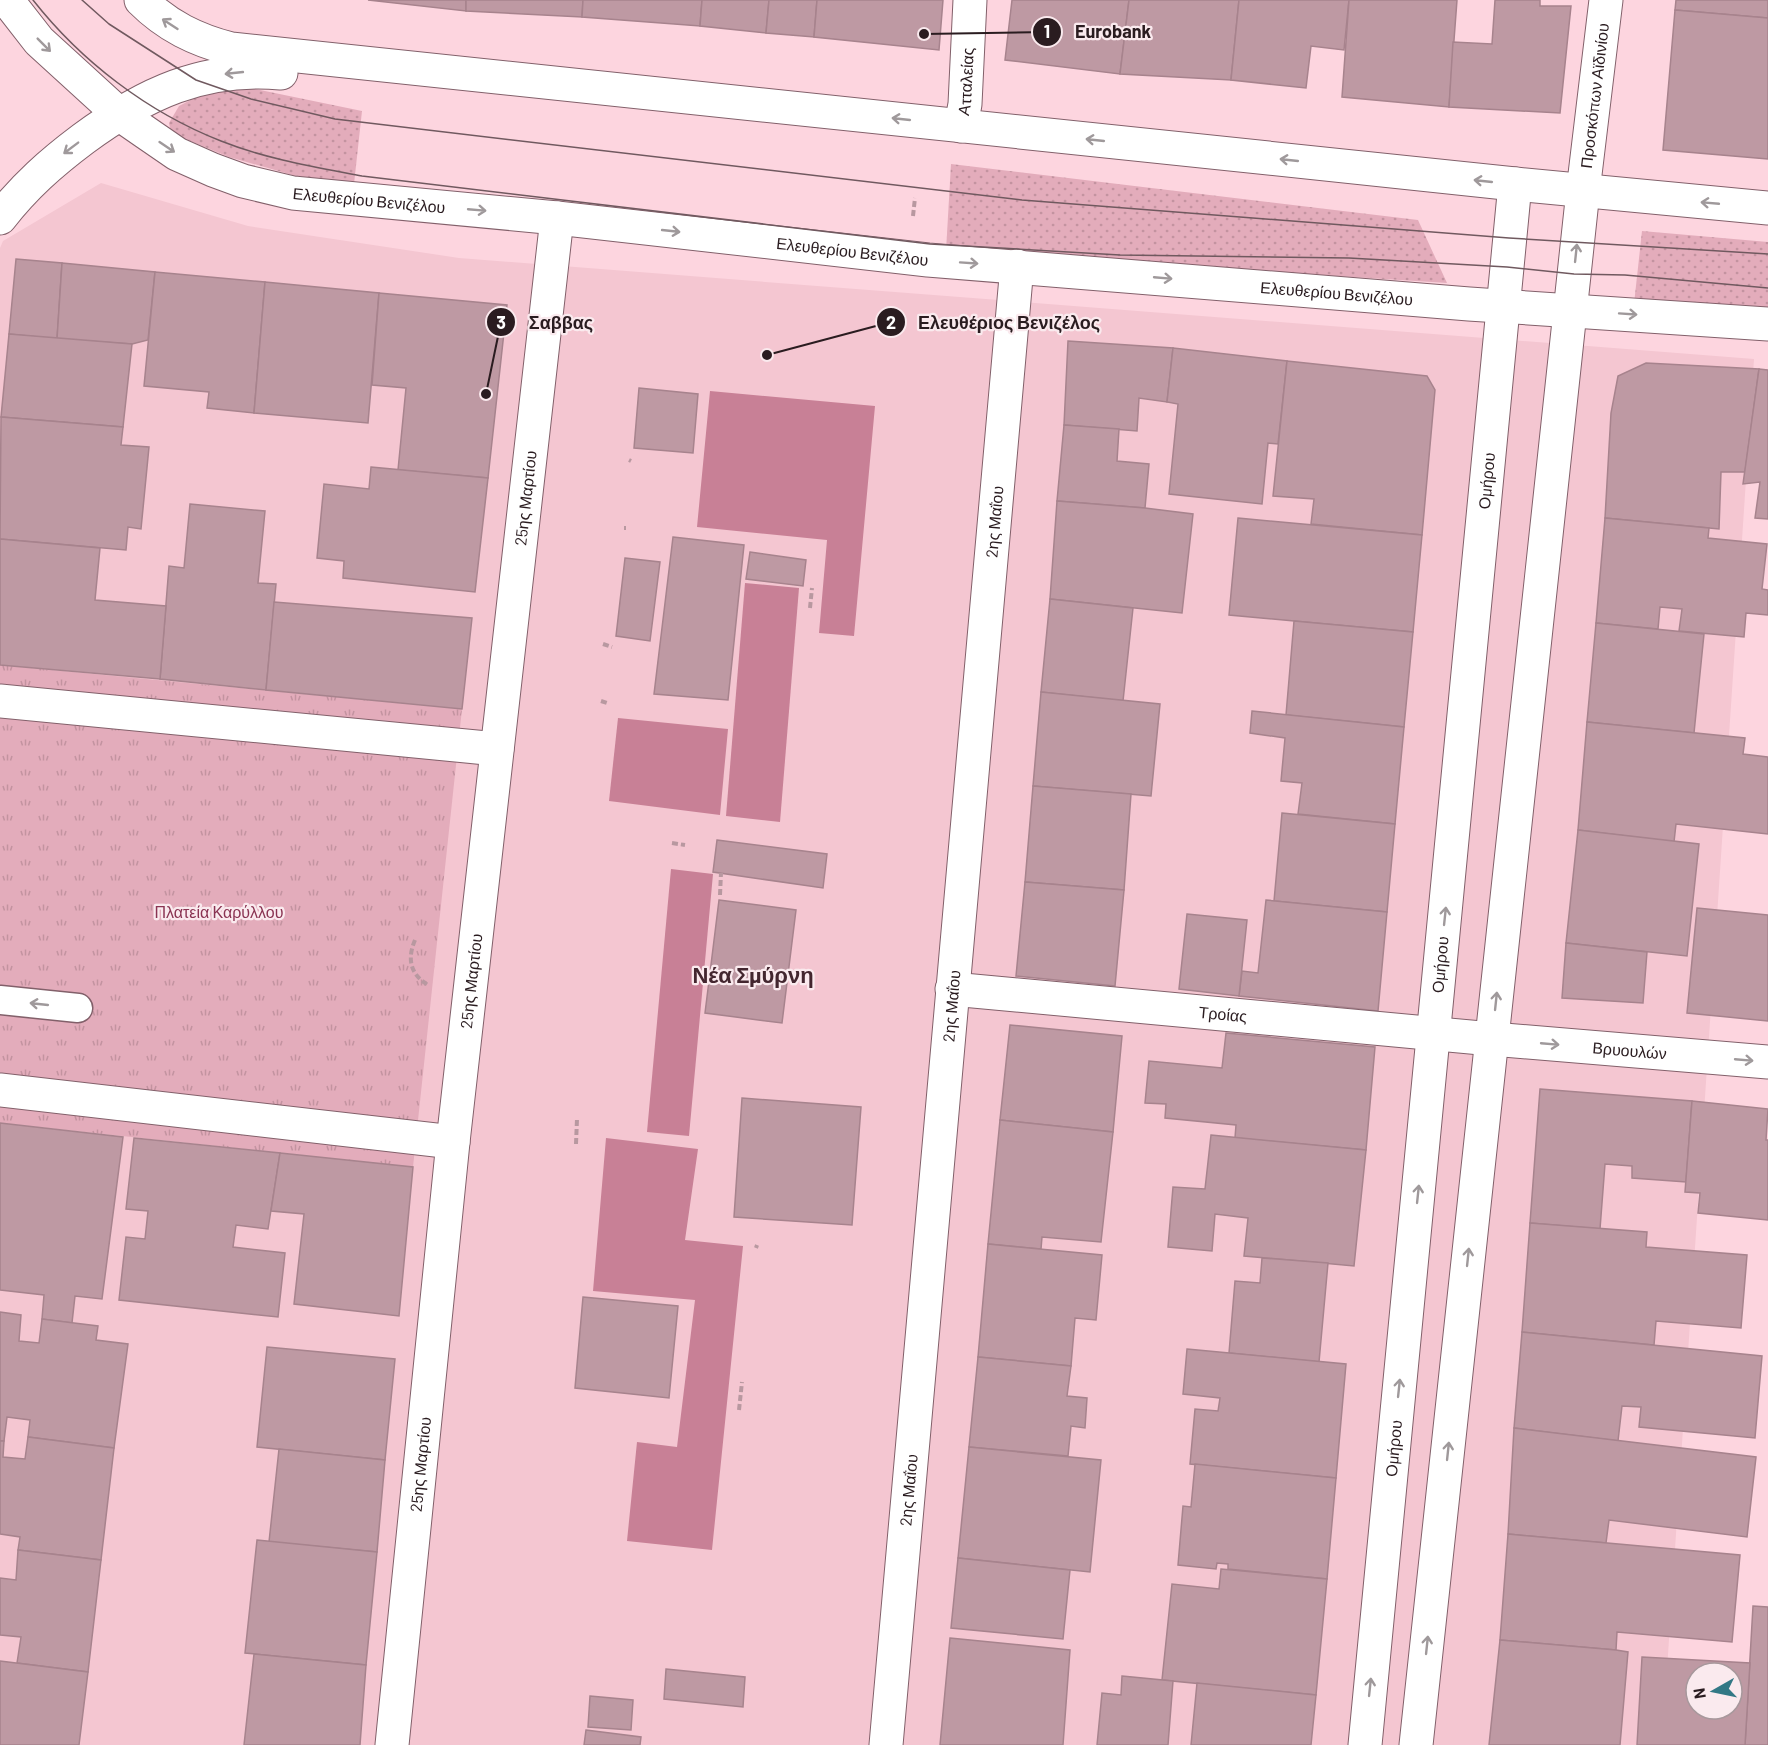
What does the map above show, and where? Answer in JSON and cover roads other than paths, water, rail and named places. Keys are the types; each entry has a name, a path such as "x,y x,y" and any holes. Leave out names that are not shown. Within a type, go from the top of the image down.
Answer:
{"street":[{"name":"Ελευθερίου Βενιζέλου","path":"7,0 39,41 119,114 177,154 243,181 293,193 557,218 928,260 1570,311 1768,324"},
{"path":"141,0 177,29 206,42 231,49 1515,184 1768,208"},
{"name":"Ατταλείας","path":"961,126 965,105 970,0"},
{"name":"Προσκόπων Αϊδινίου","path":"1583,191 1606,0"},
{"path":"0,218 39,173 119,114 142,100 182,84 224,74 256,70 622,110 688,97"},
{"name":"Ομήρου","path":"1365,1745 1515,184"},
{"path":"1416,1745 1583,191"},
{"name":"25ης Μαρτίου","path":"392,1745 453,1142 557,218"},
{"name":"2ης Μαΐου","path":"886,1745 1017,266"},
{"path":"0,701 497,749"},
{"name":"Τροίας","path":"952,989 1492,1039"},
{"name":"Βρυουλών","path":"1492,1039 1768,1062"},
{"path":"0,1090 453,1142"}],"lane":[{"path":"0,1000 78,1008"}],"tram line":[{"path":"33,0 72,44 94,64 142,100 167,115 221,141 255,153 362,176 930,244 1120,255 1349,258 1507,267 1574,274 1625,275 1768,288"},
{"path":"82,0 109,24 196,80 251,99 335,119 1022,200 1509,238 1768,254"}],"place":[{"name":"Eurobank","path":"924,34"},
{"name":"Ελευθέριος Βενιζέλος","path":"767,355"},
{"name":"Σαββας","path":"486,394"}],"district":[{"name":"Νέα Σμύρνη","path":"753,975"}],"park label":[{"name":"Πλατεία Καρύλλου","path":"219,912"}]}
